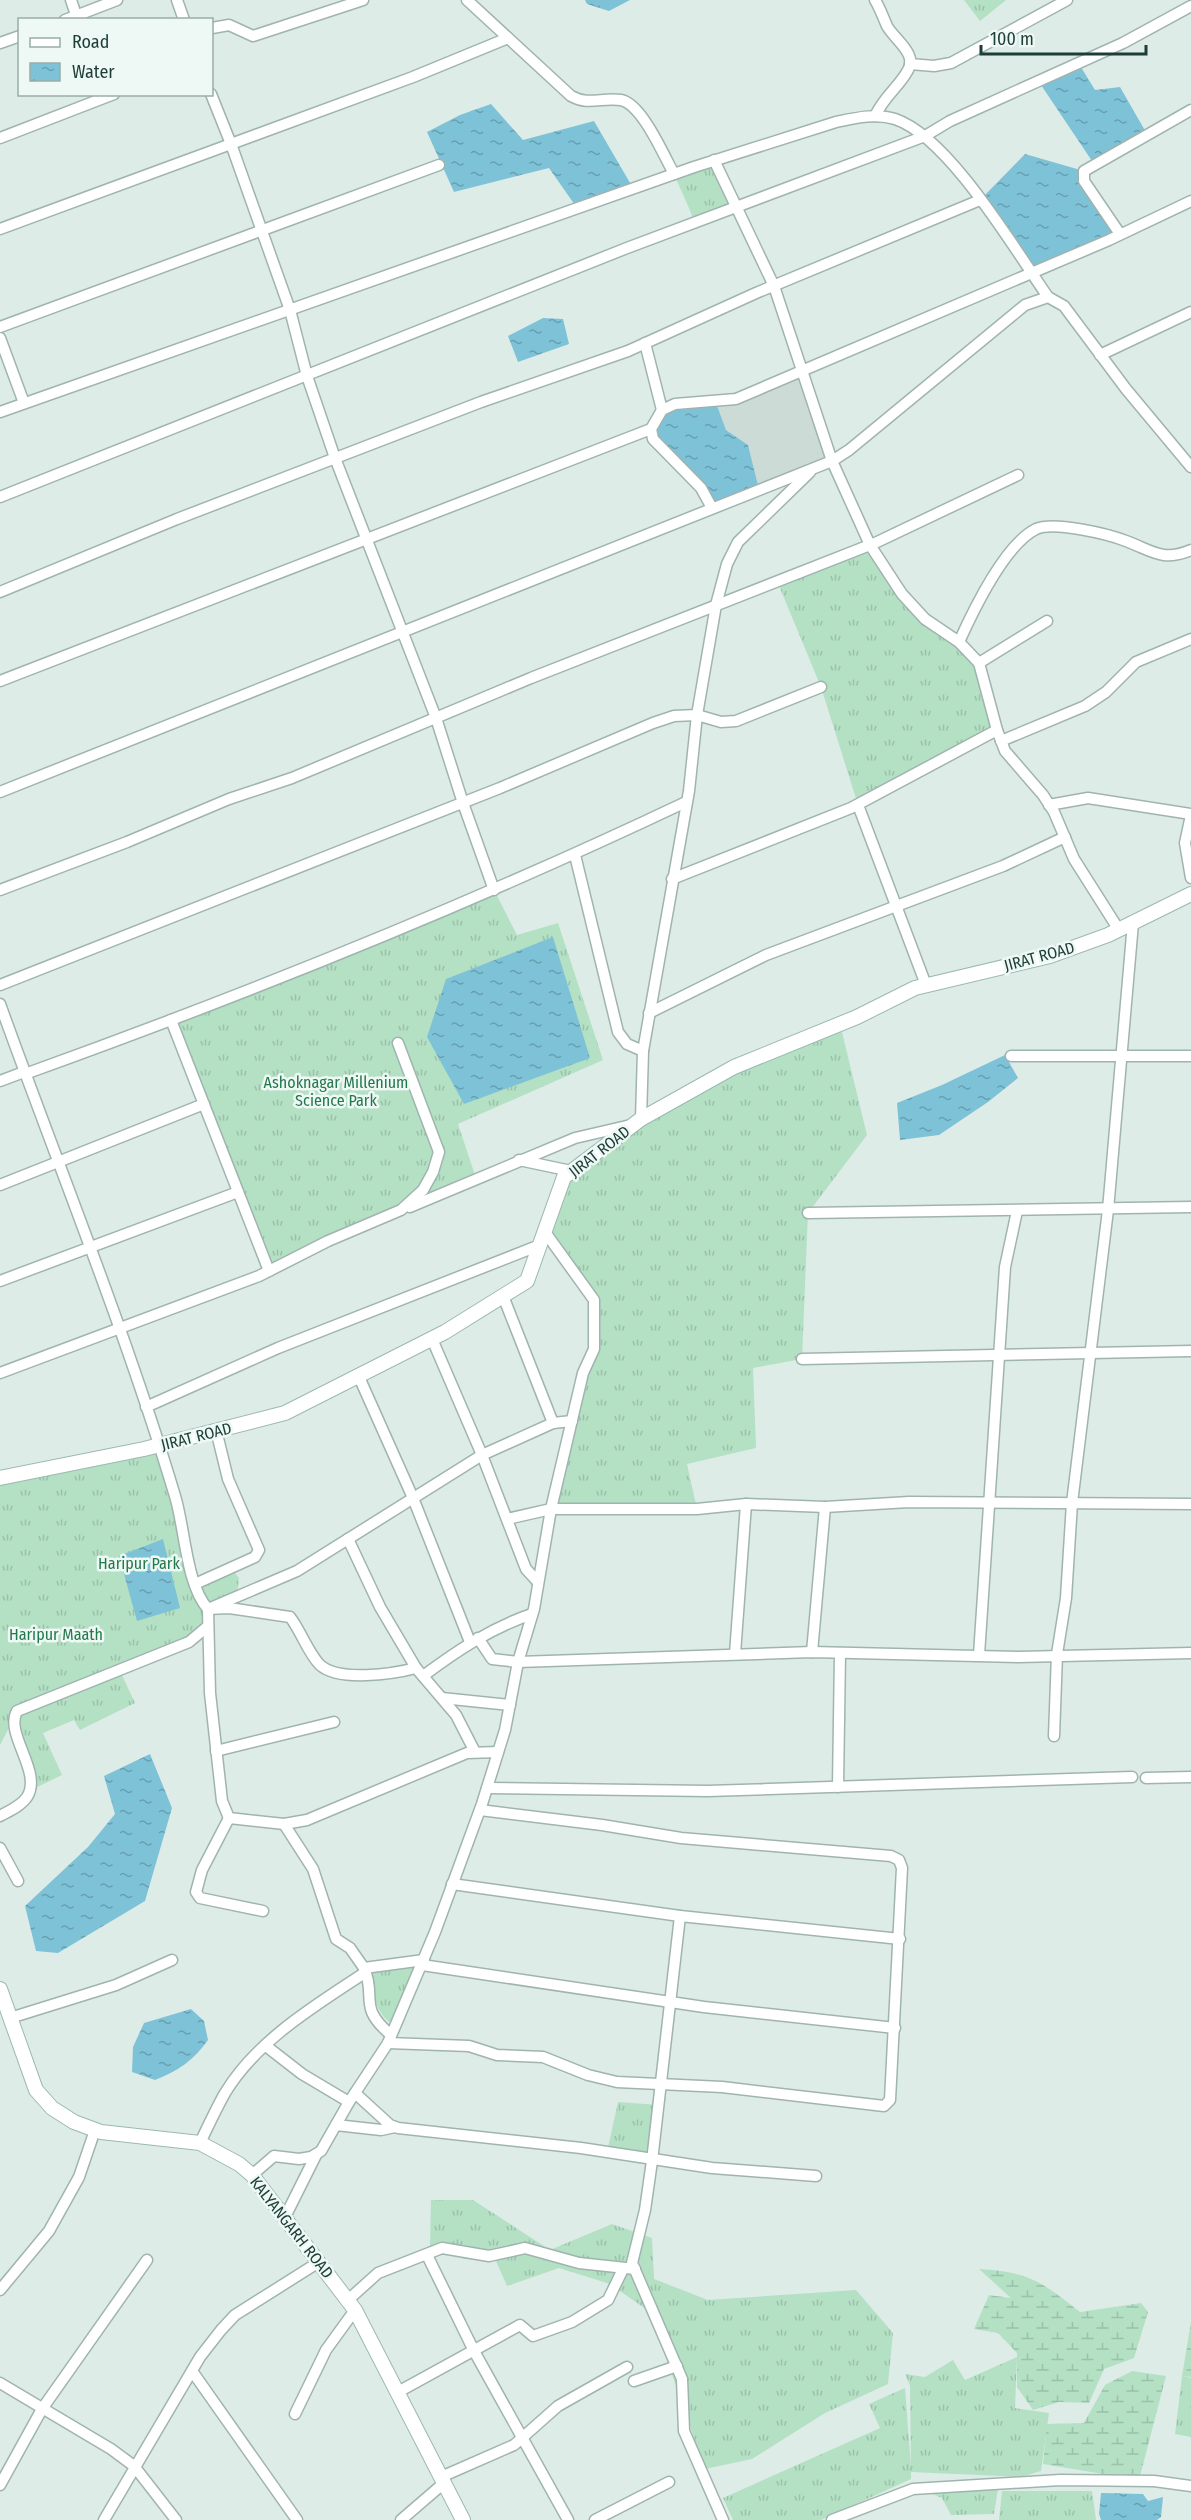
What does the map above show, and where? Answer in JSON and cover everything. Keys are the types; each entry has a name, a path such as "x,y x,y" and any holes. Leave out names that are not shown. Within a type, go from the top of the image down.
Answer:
{"main road":[{"name":"JIRAT ROAD","path":"0,1478 158,1445 285,1413 359,1377 432,1339 527,1281 564,1176 636,1122 734,1067 857,1017 915,988 1050,956 1119,930 1191,894"},
{"name":"KALYANGARH ROAD","path":"0,1989 36,2090 52,2108 74,2122 95,2130 156,2140 200,2143 239,2164 252,2175 352,2305 463,2520"}],"street":[{"path":"71,0 76,15"},
{"path":"69,18 117,0"},
{"path":"177,0 183,18"},
{"path":"213,28 229,25 253,36 363,0"},
{"path":"467,0 571,96 587,103 612,100 630,103 644,121 674,174"},
{"path":"875,0 888,28 906,49 910,64 908,71 881,103 875,116"},
{"path":"910,64 934,66 951,63 1067,0"},
{"path":"0,497 627,248 925,136 950,121 1123,43 1191,6"},
{"path":"0,43 18,37"},
{"path":"0,229 413,77 508,38"},
{"path":"0,138 109,96"},
{"path":"212,96 290,310 307,376 335,459 436,718 494,890"},
{"path":"1120,234 1084,181 1084,171 1191,110"},
{"path":"0,411 714,160 836,122 875,116 894,119 915,128 925,136 980,200 1048,297 1064,306 1100,355 1191,467"},
{"path":"714,160 734,208 774,286 832,461 870,545 902,594 925,619 959,642 979,663 986,682 996,730 1001,741 1016,766 1050,805 1083,874 1119,930"},
{"path":"0,327 439,165"},
{"path":"0,592 335,459 645,343 980,200"},
{"path":"0,681 651,429 662,410 675,404 736,399 1120,234 1191,201"},
{"path":"0,792 832,461 849,450 1025,305 1048,297"},
{"path":"1100,355 1191,312"},
{"path":"0,338 24,403"},
{"path":"645,343 662,410"},
{"path":"651,429 653,439 701,488 712,508"},
{"path":"0,1373 269,1271 328,1241 518,1160 591,1133 636,1122 643,1051 687,802 697,715 716,605 727,564 738,542 816,467"},
{"path":"0,890 127,842 229,799 292,778 716,605 870,545 1018,475"},
{"path":"959,642 994,575 1019,543 1037,528 1063,528 1096,533 1168,557 1191,550"},
{"path":"979,663 1047,621"},
{"path":"1001,741 1085,706 1106,692 1136,662 1191,639"},
{"path":"0,985 463,803 653,723 674,716 697,715 721,722 736,721 821,687"},
{"path":"672,879 858,805 996,730"},
{"path":"1050,805 1088,798 1191,814 1185,843 1191,879"},
{"path":"0,1081 171,1020 359,947 575,855 687,802"},
{"path":"858,805 894,907 926,985"},
{"path":"649,1013 766,955 1003,866 1065,837"},
{"path":"575,855 618,1032 627,1044 643,1051"},
{"path":"1054,1736 1057,1654 1066,1598 1072,1503 1108,1210 1133,923"},
{"path":"0,1004 120,1327 176,1498 195,1584 208,1609 210,1693 216,1751 222,1802 230,1818"},
{"path":"171,1020 269,1271"},
{"path":"398,1043 439,1152 433,1172 423,1190 401,1210"},
{"path":"1011,1056 1191,1056"},
{"path":"0,1185 204,1104"},
{"path":"518,1160 571,1171"},
{"path":"0,1281 238,1192"},
{"path":"808,1213 1191,1208"},
{"path":"979,1656 991,1504 1005,1267 1017,1211"},
{"path":"146,1407 278,1348 542,1239 594,1300 594,1349 583,1373 551,1509 532,1614 518,1662 498,1752 480,1810 423,1963 389,2038 316,2155 285,2217"},
{"path":"503,1296 553,1423"},
{"path":"432,1339 482,1455 526,1569 538,1582"},
{"path":"802,1359 1191,1351"},
{"path":"359,1377 474,1640 492,1659 518,1662 812,1652 979,1656 1191,1653"},
{"path":"208,1609 297,1571 482,1455 553,1423 572,1421"},
{"path":"195,1584 255,1557 259,1550 228,1479 216,1430"},
{"path":"507,1519 551,1509 697,1509 746,1504 825,1507 909,1502 1191,1504"},
{"path":"735,1654 746,1504"},
{"path":"812,1652 825,1507"},
{"path":"348,1539 380,1607 419,1672 456,1714 475,1752"},
{"path":"208,1609 229,1608 290,1617 320,1665 350,1676 419,1672 503,1624 532,1614"},
{"path":"0,1816 20,1804 29,1791 29,1773 14,1723 17,1711 189,1642 208,1626"},
{"path":"838,1787 840,1653"},
{"path":"442,1698 510,1705"},
{"path":"216,1751 334,1722"},
{"path":"230,1818 284,1824 307,1820 467,1753 498,1752"},
{"path":"487,1788 708,1791 1132,1777"},
{"path":"1146,1778 1191,1777"},
{"path":"284,1824 314,1869 336,1939 350,1948 365,1970 368,2003 372,2014 389,2038 468,2046 497,2055 543,2057 588,2075 617,2082 722,2086 884,2106 890,2100 900,1939 902,1868 899,1860 891,1856 681,1838 602,1825 480,1810"},
{"path":"230,1818 202,1870 196,1892 200,1898 263,1911"},
{"path":"0,1848 18,1881"},
{"path":"452,1884 680,1916 900,1939"},
{"path":"680,1916 652,2161 645,2210 632,2263 677,2366 683,2389 684,2431 723,2520"},
{"path":"10,2018 116,1986 172,1960"},
{"path":"200,2143 226,2092 244,2067 266,2046 365,1970 423,1963 670,2002 895,2028"},
{"path":"266,2046 302,2074 352,2097 395,2127"},
{"path":"336,2125 381,2130 395,2127 581,2148 652,2161 816,2176"},
{"path":"0,2290 49,2231 79,2177 95,2130"},
{"path":"252,2175 273,2156 299,2159 316,2155"},
{"path":"295,2414 326,2350 352,2305 378,2273 442,2248 489,2256 525,2248 579,2263 635,2269"},
{"path":"427,2255 474,2351 568,2520"},
{"path":"0,2485 42,2409 147,2260"},
{"path":"104,2520 192,2371 221,2330 235,2315 319,2262"},
{"path":"398,2392 522,2324 528,2334 533,2336 572,2322 608,2300 623,2269"},
{"path":"634,2380 677,2366"},
{"path":"401,2520 443,2480 514,2445 558,2406 627,2367"},
{"path":"192,2371 297,2520"},
{"path":"0,2383 111,2449 134,2466 176,2520"},
{"path":"832,2520 913,2489 1060,2480 1154,2481 1191,2486"},
{"path":"595,2520 669,2482"}],"shaded area":[{"path":"801,371 832,461 759,489 748,445 726,430 715,400"}],"green space":[{"path":"964,0 1006,0 980,21"},
{"path":"714,160 734,208 695,222 674,174"},
{"path":"870,545 902,594 979,663 997,730 858,805 821,687 777,581"},
{"name":"Ashoknagar Millenium Science Park","path":"494,890 517,935 558,923 603,1060 458,1124 476,1178 269,1271 171,1020"},
{"path":"840,1024 867,1135 808,1213 802,1359 753,1368 756,1448 687,1464 697,1509 551,1509 594,1349 594,1300 545,1232 564,1177 667,1104"},
{"path":"158,1445 195,1583 231,1568 239,1578 237,1596 208,1609 203,1632 120,1671 135,1703 80,1730 74,1720 43,1733 62,1775 29,1791 14,1718 0,1745 0,1477"},
{"path":"421,1963 394,2026 380,2012 377,2005 370,1966"},
{"path":"618,2102 659,2105 652,2161 607,2152"},
{"path":"431,2200 473,2200 550,2250 612,2224 652,2238 654,2279 708,2300 856,2290 893,2333 888,2384 825,2413 752,2459 705,2469 650,2312 610,2284 559,2268 507,2286 496,2261 464,2259 430,2246"},
{"path":"979,2269 1011,2273 1034,2280 1080,2312 1141,2303 1148,2312 1134,2358 1104,2369 1089,2403 1059,2402 1033,2410 1017,2387 1017,2353 998,2333 974,2329 989,2295 1011,2298"},
{"path":"1191,2322 1191,2377 1182,2376"},
{"path":"1017,2357 1015,2408 1049,2413 1041,2471 1021,2477 911,2472 911,2479 821,2520 733,2520 723,2498 880,2428 869,2404 905,2388 911,2467 910,2385 905,2374 925,2377 953,2360 965,2380"},
{"path":"1132,2371 1166,2376 1139,2480 1043,2464 1047,2424 1084,2423 1105,2385"},
{"path":"1182,2376 1191,2378 1191,2437 1175,2434"},
{"path":"998,2489 994,2514 951,2515 942,2498 930,2493"},
{"path":"1002,2491 1092,2491 1096,2520 999,2520"}],"water":[{"path":"585,0 630,0 609,11 587,4"},
{"path":"1079,64 1095,90 1120,87 1147,134 1094,164 1039,82"},
{"path":"491,104 523,140 594,121 633,188 577,208 549,168 454,192 427,132 460,115"},
{"path":"1025,154 1084,171 1120,234 1031,272 980,200"},
{"path":"543,318 563,319 569,344 518,362 508,336"},
{"path":"715,400 726,430 748,445 759,489 712,508 653,439 662,410"},
{"path":"553,937 590,1058 464,1104 427,1037 446,979"},
{"path":"1005,1055 1018,1078 988,1102 939,1135 900,1140 897,1103 942,1085"},
{"path":"163,1539 180,1608 137,1621 119,1556"},
{"path":"150,1754 172,1808 145,1901 58,1953 36,1951 25,1906 88,1847 115,1814 104,1776"},
{"path":"191,2009 204,2021 208,2040 197,2053 178,2069 155,2080 132,2072 133,2047 144,2023"},
{"path":"1101,2493 1143,2494 1148,2501 1163,2497 1161,2517 1157,2520 1101,2520 1099,2514"}],"park label":[{"name":"Haripur Park","path":"139,1563"},
{"name":"Haripur Maath","path":"56,1634"}]}
